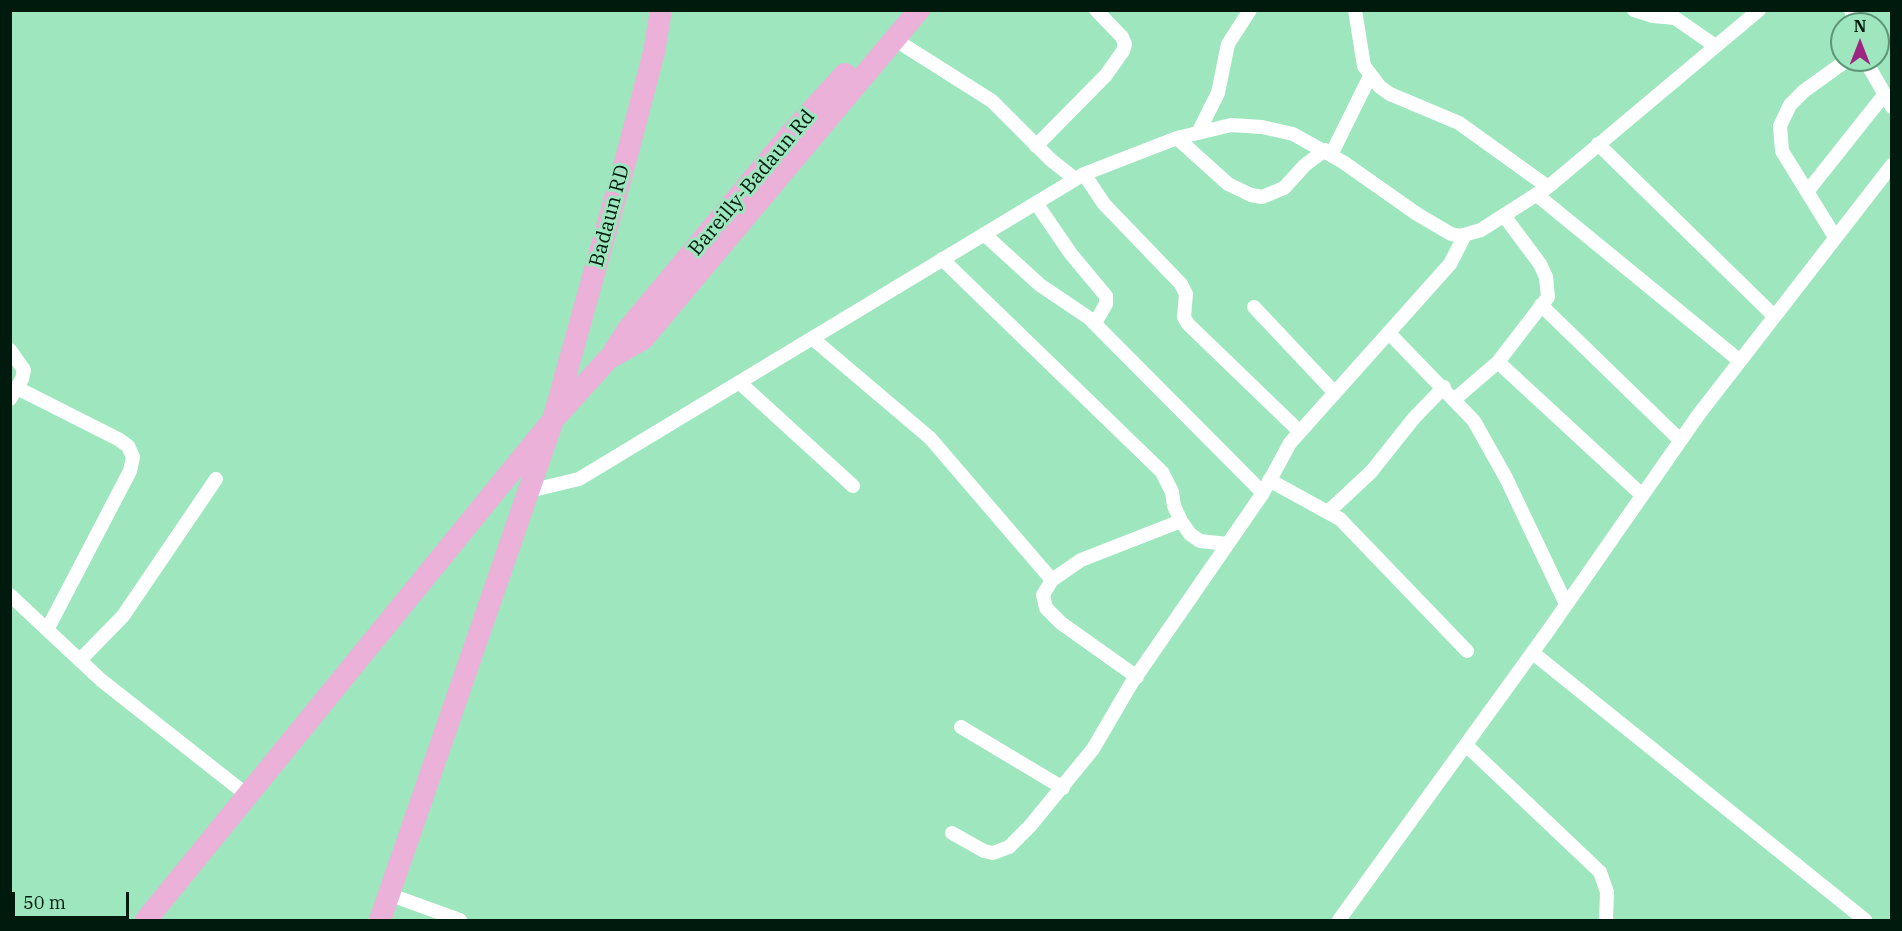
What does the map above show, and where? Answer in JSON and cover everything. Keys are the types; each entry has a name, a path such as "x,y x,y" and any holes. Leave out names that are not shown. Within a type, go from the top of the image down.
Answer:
{"main road":[{"name":"Badaun RD","path":"380,921 553,420 654,52 661,10"},
{"name":"Bareilly-Badaun Rd","path":"608,359 629,328 788,137 901,10"},
{"path":"146,921 553,420 608,359 643,339 919,10"}],"street":[{"path":"1036,146 1106,75 1123,51 1125,44 1122,37 1096,10"},
{"path":"1198,133 1218,93 1228,44 1250,10"},
{"path":"1355,10 1362,56 1370,76 1390,94 1459,123 1740,361"},
{"path":"1634,10 1667,14 1685,22 1714,45"},
{"path":"529,491 579,480 1079,177 1177,138 1231,126 1262,127 1293,134 1328,152 1417,214 1451,234 1465,235 1481,230 1505,217 1542,191 1714,45 1759,10"},
{"path":"894,39 992,101 1036,146 1079,177 1181,284 1186,294 1184,316 1188,324 1300,432"},
{"path":"1830,72 1803,91 1790,105 1780,126 1782,151 1835,237"},
{"path":"1807,192 1888,101 1872,72"},
{"path":"1177,138 1228,184 1251,195 1262,197 1284,188 1305,165 1328,152 1370,76"},
{"path":"1598,144 1774,316"},
{"path":"1339,921 1533,653 1680,440 1892,165"},
{"path":"1036,202 1071,254 1106,296 1106,304 1095,323"},
{"path":"1455,399 1498,362 1548,297 1546,277 1540,264 1505,217"},
{"path":"984,234 1040,285 1095,323 1266,486 1328,512 1348,526 1467,651"},
{"path":"952,833 984,851 1000,851 1019,837 1063,788 1093,749 1137,677 1266,486 1282,455 1450,264 1465,235"},
{"path":"942,259 1162,472 1172,492 1174,506 1190,534 1200,541 1227,544"},
{"path":"1542,305 1680,440"},
{"path":"1254,307 1335,393"},
{"path":"1389,333 1444,387 1474,421 1506,478 1566,604"},
{"path":"812,338 930,438 1052,580"},
{"path":"10,350 24,370 14,393 118,439 128,446 133,457 130,471 47,630"},
{"path":"1498,362 1642,495"},
{"path":"739,382 853,486"},
{"path":"1328,512 1371,472 1414,418 1444,387"},
{"path":"80,660 123,616 216,480"},
{"path":"1137,677 1079,637 1046,608 1043,595 1052,580 1081,560 1181,521"},
{"path":"10,595 155,725 248,795"},
{"path":"1533,653 1865,921"},
{"path":"962,727 1063,788"},
{"path":"1466,745 1599,872 1607,892 1606,921"},
{"path":"388,894 460,921"}]}
